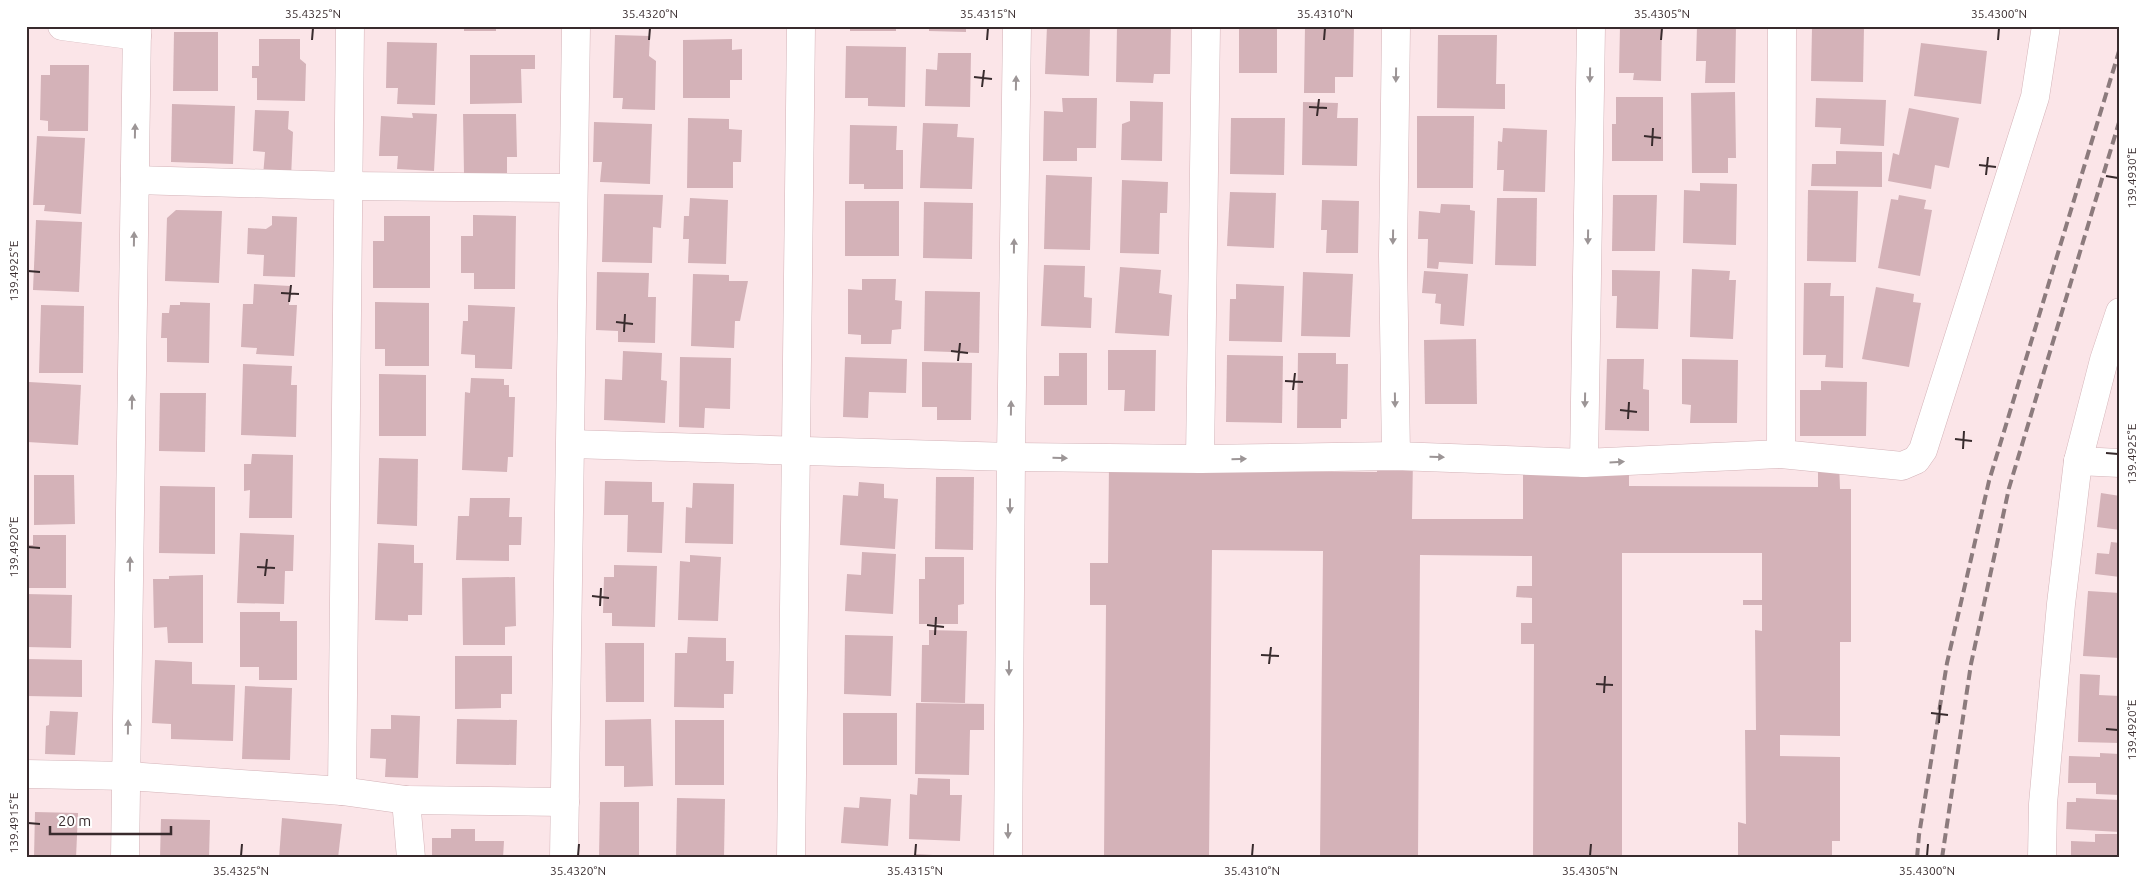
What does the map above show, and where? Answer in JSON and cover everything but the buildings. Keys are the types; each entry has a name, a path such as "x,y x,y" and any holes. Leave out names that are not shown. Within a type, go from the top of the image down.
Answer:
{"street":[{"path":"62,26 137,31 128,776 125,858"},
{"path":"342,791 350,26"},
{"path":"564,858 571,444 572,188 576,26"},
{"path":"791,858 801,26"},
{"path":"1008,858 1017,26"},
{"path":"1200,459 1206,26"},
{"path":"1396,26 1393,255 1396,456"},
{"path":"1584,463 1591,26"},
{"path":"1781,454 1782,26"},
{"path":"571,444 796,449 1011,457 1200,459 1396,456 1584,463 1781,454 1902,466 1916,460 1923,450 2035,97 2046,26"},
{"path":"134,180 347,186 572,188"},
{"path":"2042,858 2043,804 2060,614 2078,460 2104,360 2120,312"},
{"path":"2078,460 2120,463"},
{"path":"26,774 128,776 342,791 406,800 565,802"},
{"path":"406,800 411,858"}],"railway":[{"path":"1917,858 1919,835 1947,663 1989,481 2120,48"},
{"path":"1942,858 1971,664 2009,488 2120,119"}]}
